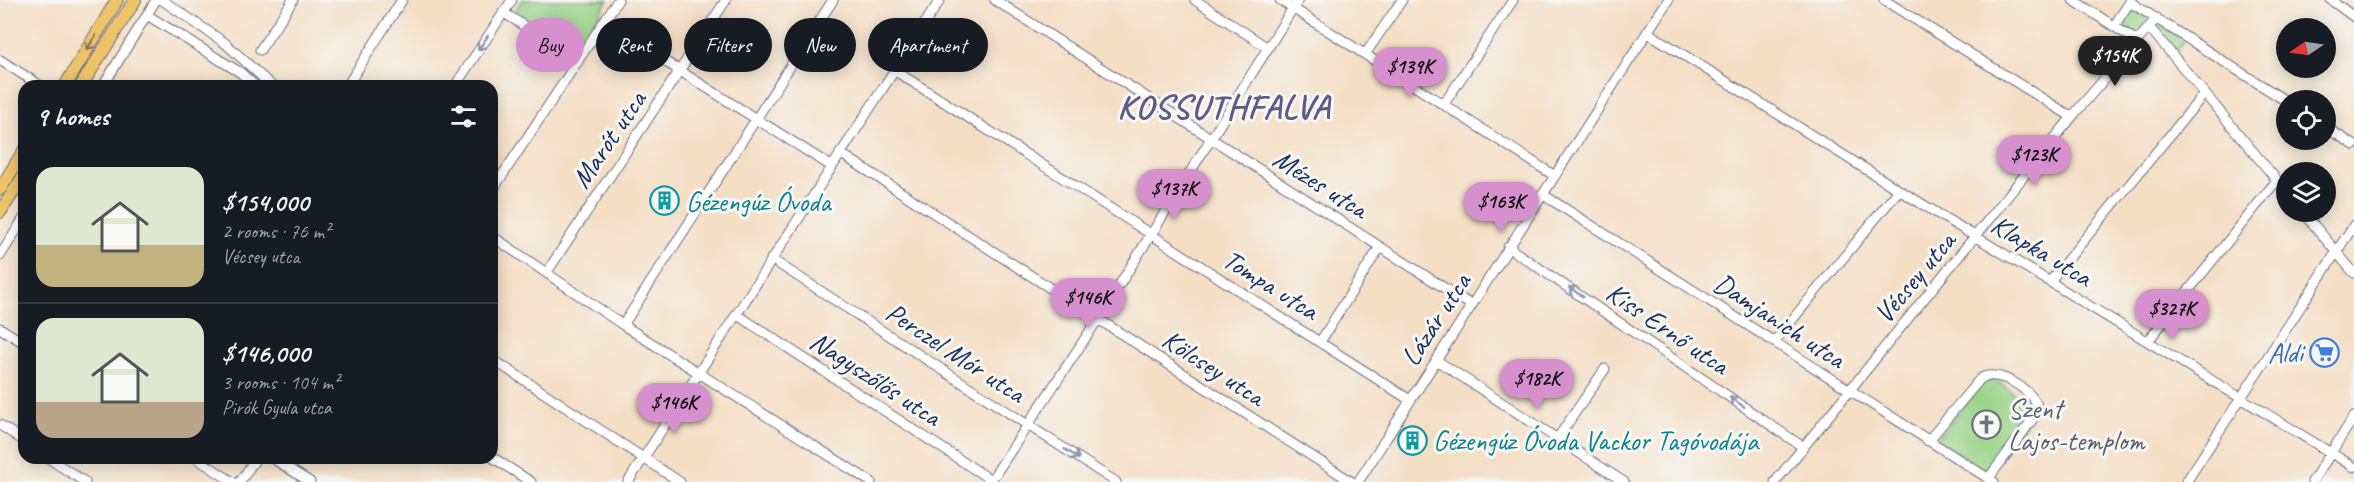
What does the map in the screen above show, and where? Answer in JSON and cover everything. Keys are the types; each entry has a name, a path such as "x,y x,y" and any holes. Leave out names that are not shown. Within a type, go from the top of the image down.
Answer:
{"main road":[{"path":"69,80 117,0"},
{"path":"85,80 135,0"},
{"path":"0,189 18,160"},
{"path":"0,212 18,185"}],"street":[{"path":"107,80 156,0"},
{"path":"260,50 293,0"},
{"path":"351,80 402,0"},
{"path":"458,80 512,0"},
{"path":"608,18 618,0"},
{"name":"Marót utca","path":"547,272 726,0"},
{"path":"623,325 833,0"},
{"path":"928,18 940,0"},
{"name":"Mézes utca","path":"995,0 1471,305"},
{"path":"1195,0 1268,48"},
{"path":"1280,0 1295,4 1365,53 1555,176"},
{"path":"1365,53 1402,0"},
{"path":"1444,104 1512,0"},
{"name":"Lázár utca","path":"1358,482 1668,0"},
{"path":"1884,0 2072,117"},
{"path":"2073,0 2137,41"},
{"path":"2331,0 2354,16"},
{"path":"2114,26 2130,1 2276,95"},
{"path":"164,2 225,43 265,80"},
{"path":"991,481 1098,320 1295,4"},
{"path":"503,12 516,21"},
{"path":"147,15 241,73 249,80"},
{"name":"Vécsey utca","path":"1775,482 2072,117 2157,18"},
{"path":"2149,27 2276,179"},
{"name":"Klapka utca","path":"1647,32 1899,190 2051,280 2354,467"},
{"path":"584,53 596,36"},
{"path":"0,60 31,80"},
{"path":"672,66 831,166"},
{"path":"498,182 571,72"},
{"path":"628,482 893,72"},
{"name":"Tompa utca","path":"897,72 1410,400"},
{"path":"2051,280 2204,94"},
{"path":"2336,134 2354,145"},
{"name":"Kölcsey utca","path":"840,153 1352,482"},
{"path":"2148,341 2276,181"},
{"path":"1774,342 1899,190"},
{"name":"Damjanich utca","path":"1542,194 1991,480"},
{"path":"2312,222 2354,273"},
{"path":"2186,482 2354,225"},
{"path":"0,256 18,228"},
{"path":"498,240 623,325 871,482"},
{"path":"1320,342 1380,247"},
{"name":"Kiss Ernő utca","path":"1508,247 1803,447"},
{"name":"Perczel Mór utca","path":"771,259 1116,482"},
{"name":"Nagyszőlős utca","path":"736,314 991,481"},
{"path":"0,327 18,340"},
{"path":"1436,360 1624,482"},
{"path":"498,363 680,482"},
{"path":"1557,439 1605,369"},
{"path":"1928,441 1980,379 1990,374 2001,375 2033,397 2038,406 2036,417 1991,480"},
{"path":"2312,482 2354,417"},
{"path":"0,425 18,437"},
{"path":"498,461 531,482"},
{"path":"57,464 85,482"},
{"path":"205,464 233,482"},
{"path":"240,482 252,464"},
{"path":"282,464 310,482"}],"green space":[{"path":"522,0 608,0 584,38 584,18 522,18 514,13"},
{"path":"2132,10 2147,19 2137,34 2122,24"},
{"path":"2159,22 2184,42 2175,52 2154,28"},
{"path":"1985,380 1996,380 2032,408 2033,414 1989,473 1936,439"}],"place":[{"name":"Gézengúz Óvoda","path":"665,201"},
{"name":"Aldi","path":"2324,352"},
{"name":"Szent Lajos-templom","path":"1987,424"},
{"name":"Gézengúz Óvoda Vackor Tagóvodája","path":"1412,440"}],"district":[{"name":"KOSSUTHFALVA","path":"1224,106"}]}
